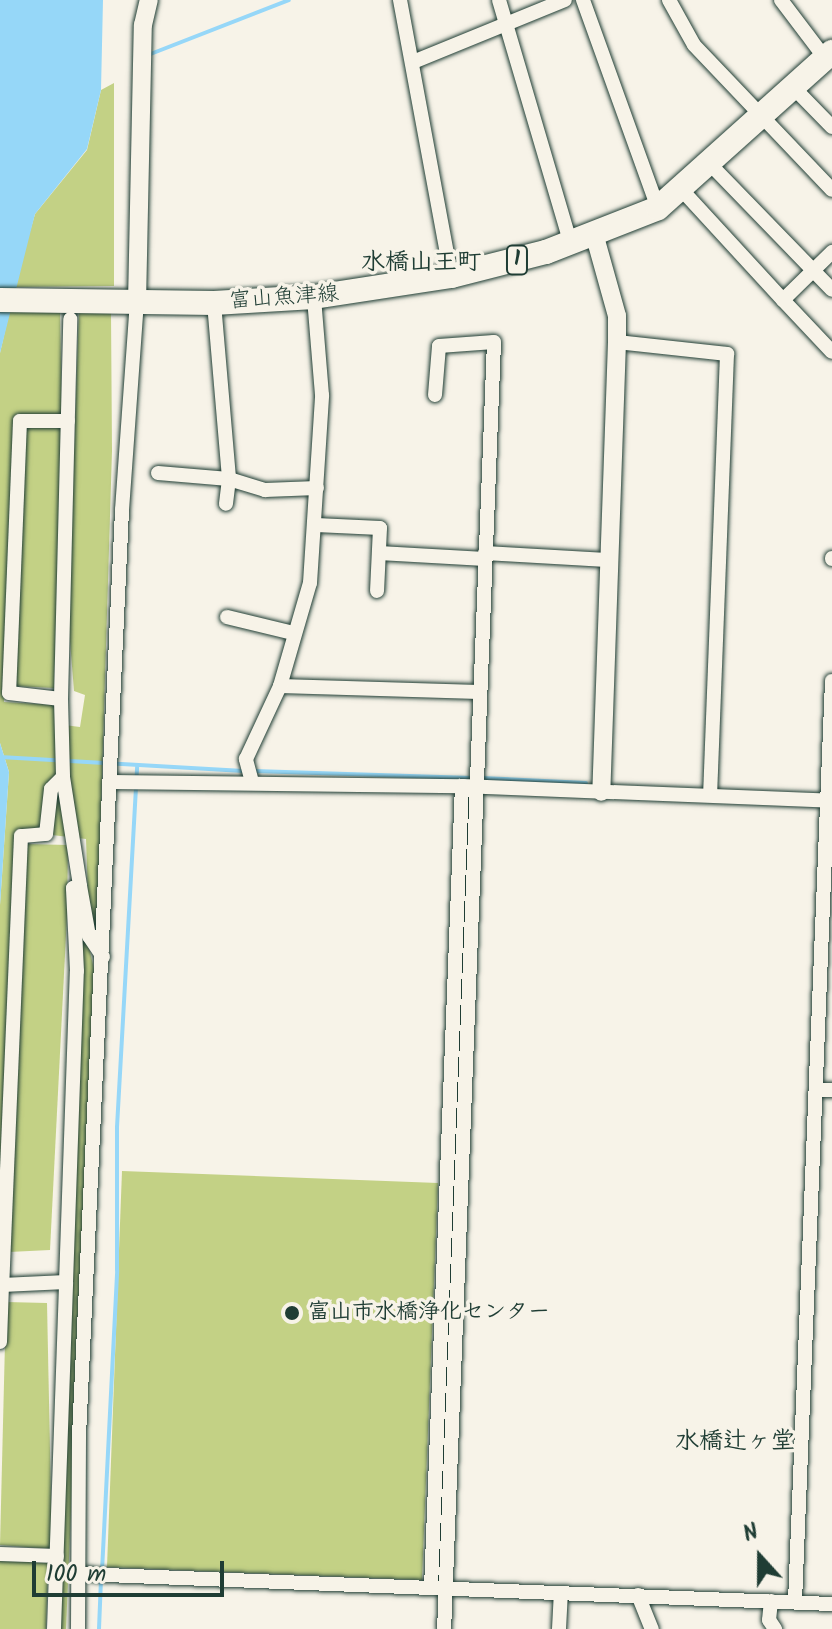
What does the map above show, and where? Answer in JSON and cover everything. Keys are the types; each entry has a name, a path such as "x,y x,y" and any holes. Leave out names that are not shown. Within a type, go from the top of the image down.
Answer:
{"main road":[{"name":"富山魚津線","path":"0,300 214,303 314,297 451,276 571,245 658,208 828,55"}],"street":[{"path":"78,1629 81,1574 79,1436 111,782 122,510 126,302 143,25 149,0"},
{"path":"400,0 451,276"},
{"path":"499,0 571,245"},
{"path":"413,62 565,0"},
{"path":"583,0 658,208"},
{"path":"669,0 694,45 832,190"},
{"path":"781,0 828,55"},
{"path":"793,87 832,127"},
{"path":"710,164 832,290"},
{"path":"681,189 832,352"},
{"path":"595,237 614,302 617,342 601,792"},
{"path":"783,300 832,252"},
{"path":"252,782 246,759 280,686 310,583 322,395 314,297"},
{"path":"214,303 229,479 226,504"},
{"path":"70,319 61,699 63,777 89,936 103,957"},
{"path":"435,395 439,346 494,342 479,692 470,786 439,1588 444,1629"},
{"path":"617,342 727,354 710,795"},
{"path":"61,699 9,693 20,421 68,421"},
{"path":"158,473 229,479 265,490 317,488"},
{"path":"316,525 380,528 377,591"},
{"path":"379,553 607,560"},
{"path":"227,617 293,633"},
{"path":"795,1602 830,801 832,681"},
{"path":"280,686 479,692"},
{"path":"0,1342 21,836 46,834 51,789 63,777"},
{"path":"111,782 470,786 830,801"},
{"path":"54,1629 77,971 73,888 80,886"},
{"path":"816,1090 832,1090"},
{"path":"2,1285 66,1282"},
{"path":"0,1554 57,1556"},
{"path":"81,1574 795,1602 828,1604 832,1617"},
{"path":"559,1629 561,1593"},
{"path":"638,1595 652,1629"},
{"path":"771,1601 769,1620 775,1629"}],"green space":[{"path":"114,83 114,286 14,287 35,214 87,150 101,90"},
{"path":"10,309 60,312 62,414 14,417 4,702 55,705 56,724 80,727 85,695 74,691 68,616 79,312 111,313 112,451 97,938 88,897 86,839 18,831 0,1188 0,905 9,772 0,743 0,353"},
{"path":"63,426 54,688 13,686 23,427"},
{"path":"27,844 68,845 67,915 50,1250 9,1252"},
{"path":"80,909 94,969 66,1629 58,1629"},
{"path":"122,1171 438,1183 422,1580 107,1567"},
{"path":"6,1302 47,1303 52,1549 0,1545"},
{"path":"0,1560 48,1563 46,1629 0,1629"}],"water":[{"path":"0,0 103,0 101,90 87,149 35,214 0,353"},
{"path":"0,743 9,772 0,905"}],"waterway":[{"path":"148,55 289,0"},
{"path":"0,757 244,771"},
{"path":"102,1571 117,1270 117,1127 137,767"},
{"path":"253,771 472,778"},
{"path":"481,778 586,783"},
{"path":"439,1570 445,1413"},
{"path":"99,1629 101,1579"}],"place":[{"name":"富山市水橋浄化センター","path":"292,1313"}],"district":[{"name":"水橋山王町","path":"421,263"},
{"name":"水橋辻ヶ堂","path":"735,1442"}]}
